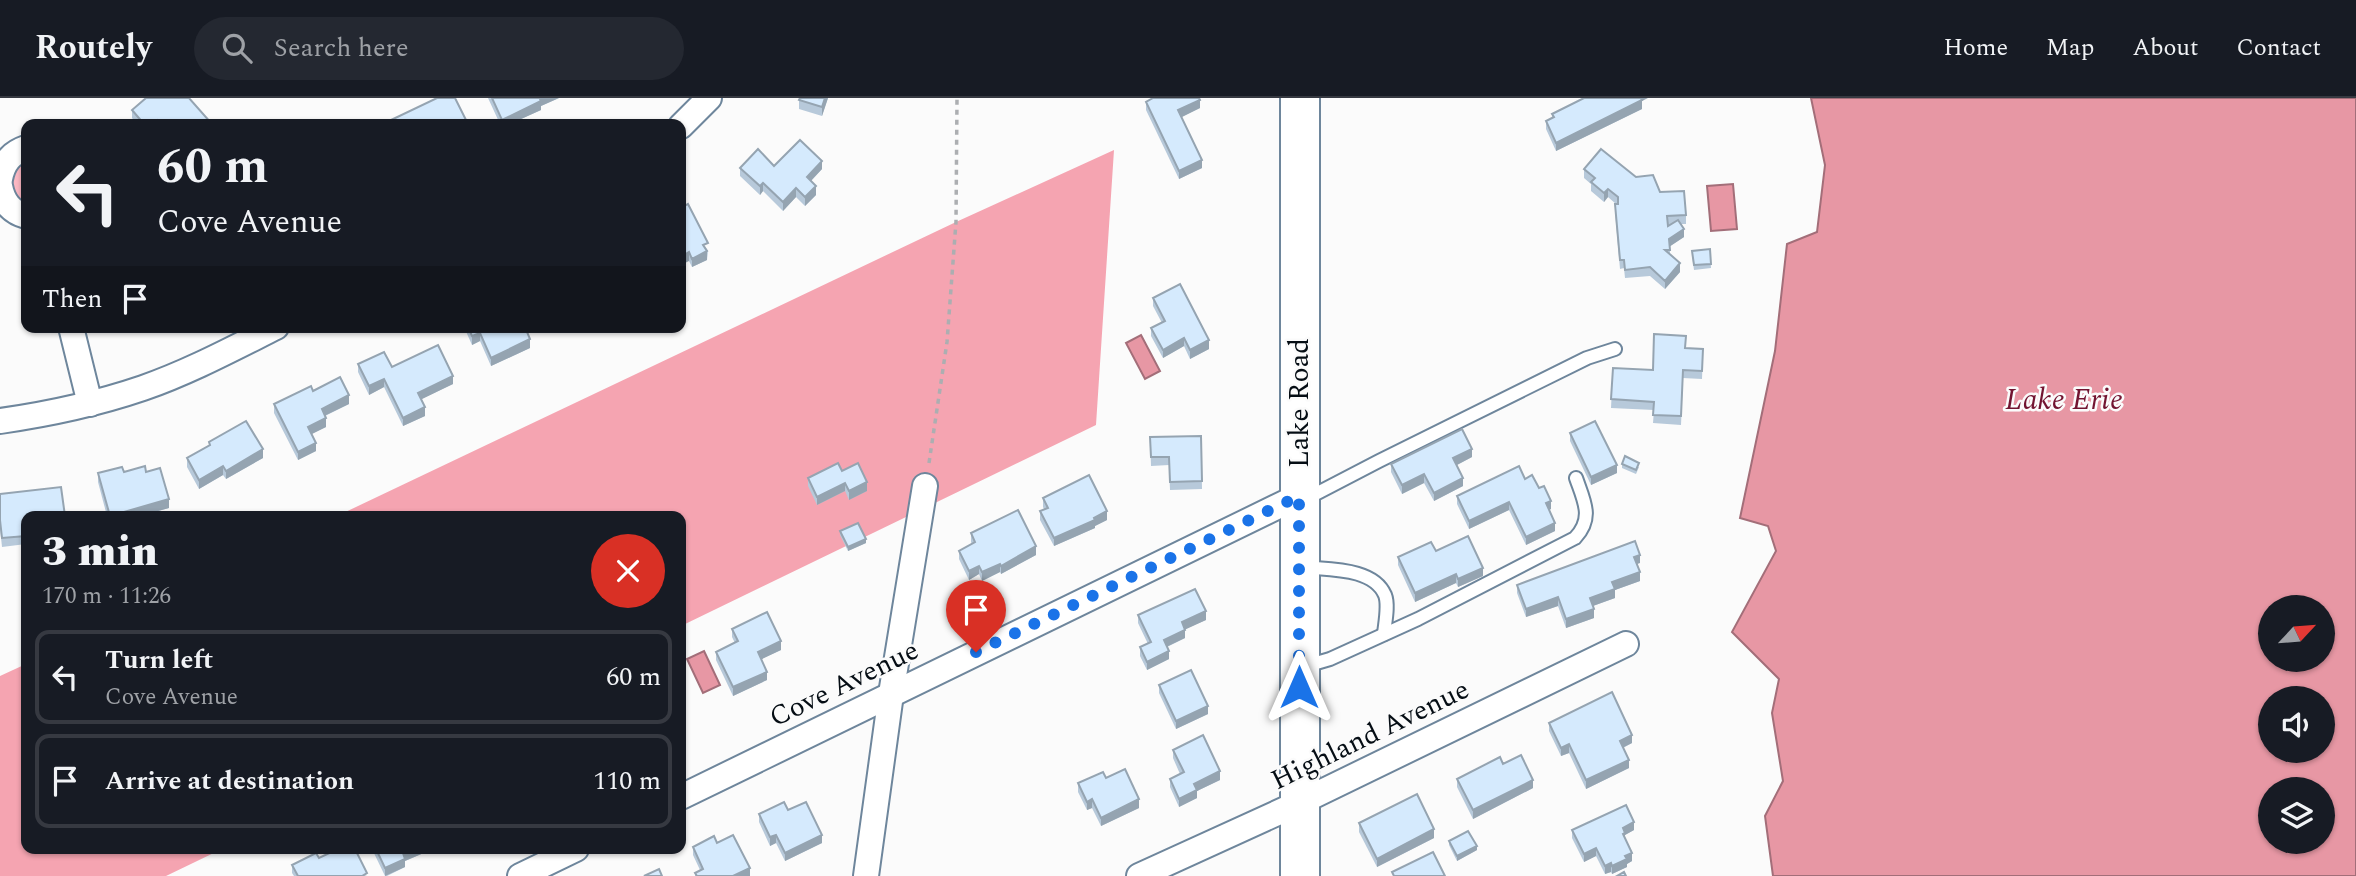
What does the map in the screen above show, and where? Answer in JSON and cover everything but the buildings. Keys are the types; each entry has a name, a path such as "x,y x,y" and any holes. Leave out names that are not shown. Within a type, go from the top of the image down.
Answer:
{"main road":[{"name":"Lake Road","path":"1300,98 1300,876"}],"street":[{"path":"686,121 709,98"},
{"path":"0,179 8,159 21,150"},
{"path":"0,186 5,202 21,215"},
{"path":"72,333 90,404"},
{"path":"0,421 44,415 144,388 196,367 264,333"},
{"path":"866,876 891,694 925,486"},
{"name":"Cove Avenue","path":"686,795 1299,500"},
{"name":"Highland Avenue","path":"1139,876 1299,803 1626,644"},
{"path":"520,876 566,854"}],"lane":[{"path":"1299,500 1587,358 1615,349"},
{"path":"1299,669 1330,659 1384,634 1575,538 1584,528 1587,508 1576,478"},
{"path":"1299,566 1357,573 1378,583 1387,597 1384,634"}],"path":[{"path":"925,486 947,342 956,222 957,98"}],"shaded area":[{"path":"1114,150 1096,425 686,624 686,511 348,511 956,222"},
{"path":"21,165 21,199 12,182"},
{"path":"21,666 21,854 212,854 166,876 0,876 0,676"}],"water":[{"name":"Lake Erie","path":"1811,98 2356,98 2356,876 1773,876 1765,816 1783,781 1772,713 1779,679 1732,632 1776,551 1768,526 1740,518 1775,351 1787,244 1817,232 1825,165"},
{"path":"1733,184 1737,229 1711,231 1707,186"},
{"path":"1141,335 1160,371 1145,379 1126,343"},
{"path":"704,651 720,685 703,693 687,659"}],"route":[{"path":"976,652 1299,496 1299,687"}]}
